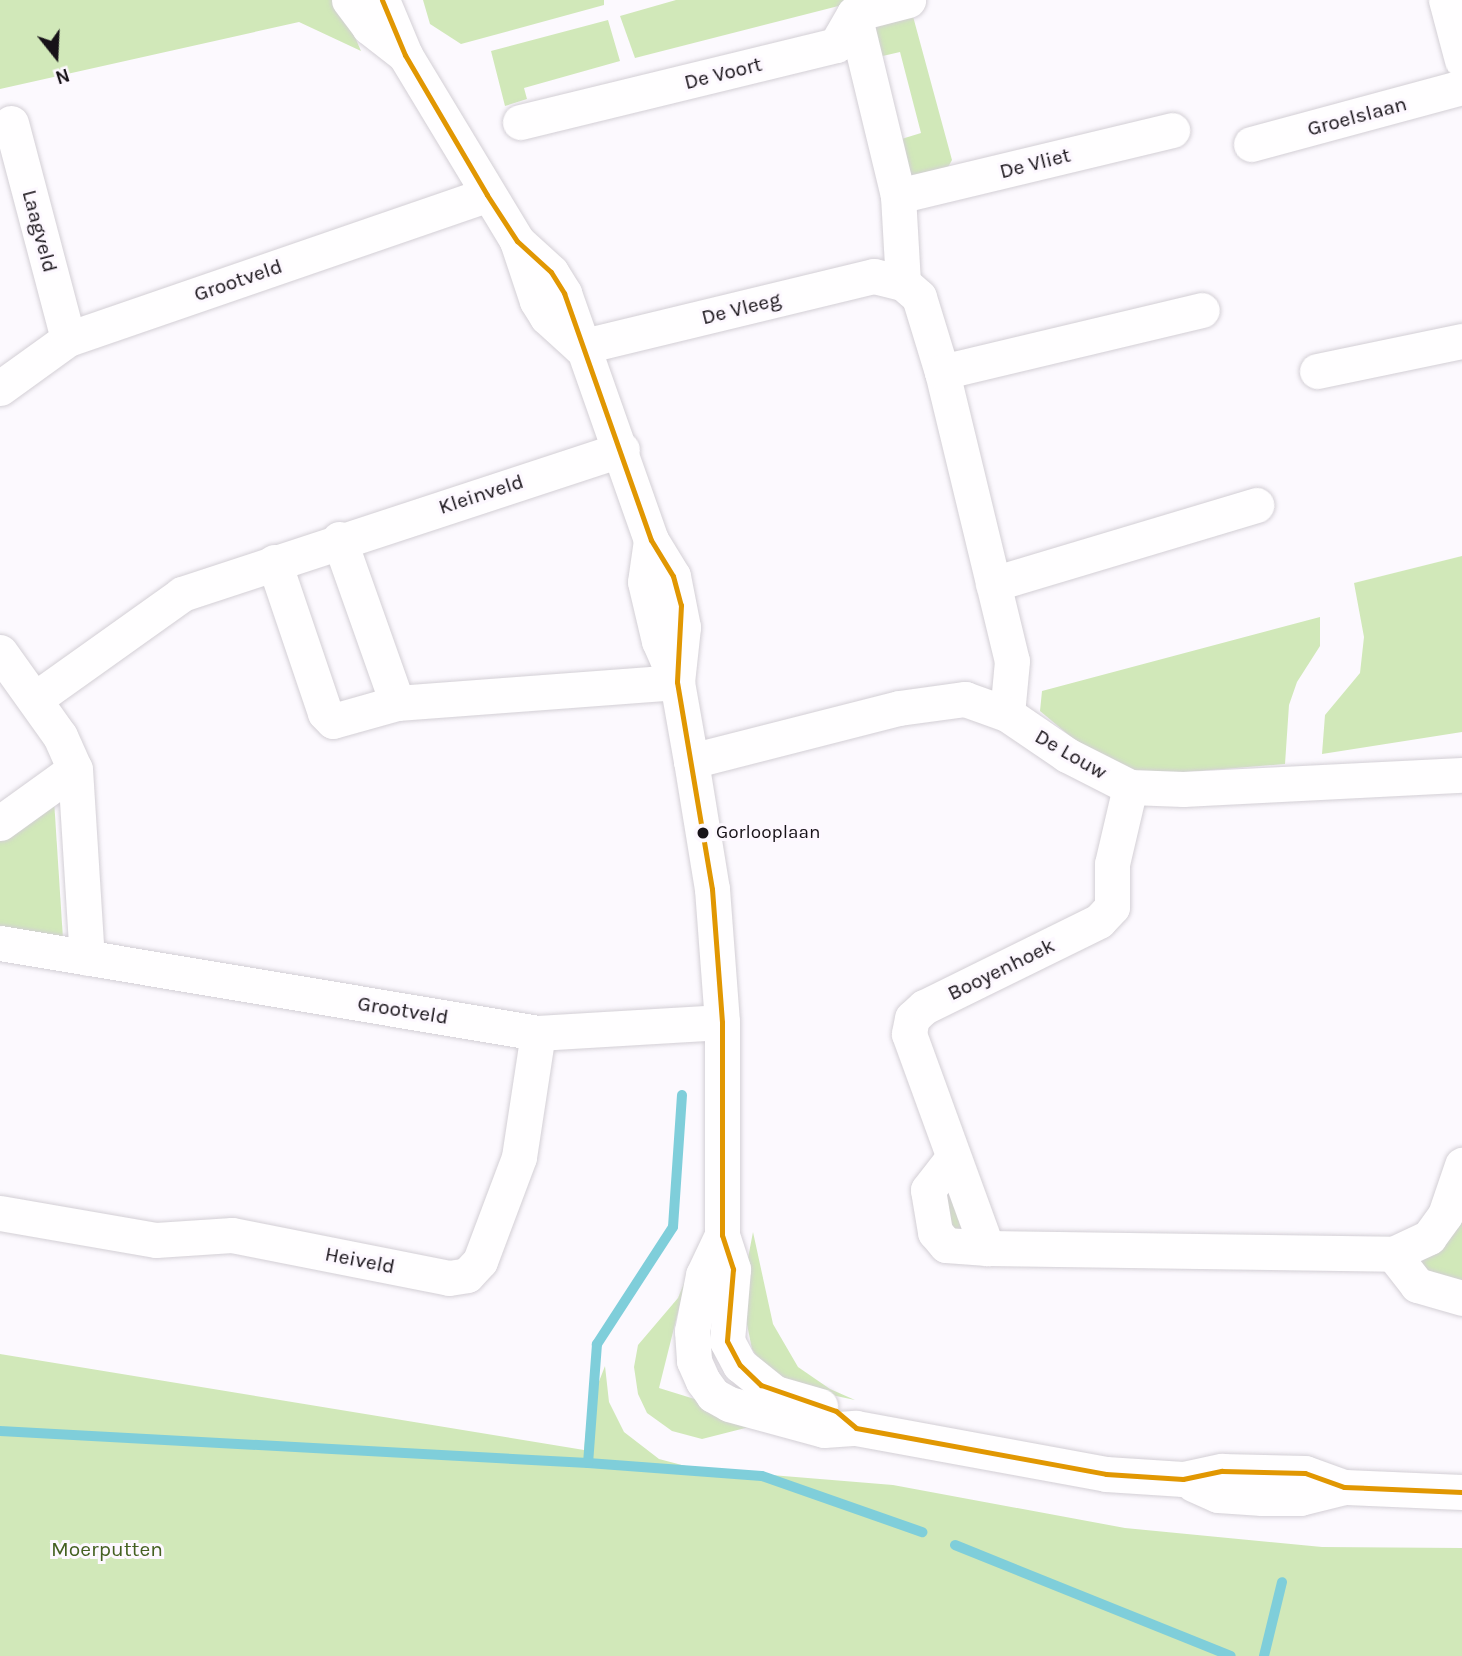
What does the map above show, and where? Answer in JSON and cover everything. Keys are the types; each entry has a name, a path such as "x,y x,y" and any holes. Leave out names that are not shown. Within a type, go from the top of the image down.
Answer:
{"street":[{"path":"349,0 369,27 405,55"},
{"path":"382,0 405,55 487,195 517,241 551,272 564,293 580,347 622,449 651,540 645,582 659,641 677,682 712,889 722,1022 722,1235 733,1269 727,1341 740,1365 761,1385 836,1411 856,1428"},
{"path":"908,0 854,14 898,196 903,283 919,297 942,372 1012,661 1007,714"},
{"path":"1446,0 1462,61"},
{"name":"De Voort","path":"520,122 836,45 854,14"},
{"name":"Groelslaan","path":"1251,144 1462,87"},
{"name":"Laagveld","path":"11,123 68,339"},
{"name":"De Vliet","path":"898,196 1172,130"},
{"name":"Grootveld","path":"0,388 68,339 487,195"},
{"name":"De Vleeg","path":"580,347 874,276 903,283"},
{"path":"942,372 1202,310"},
{"path":"1317,371 1462,341"},
{"name":"Kleinveld","path":"35,699 182,594 340,539 622,449"},
{"path":"993,584 1256,505"},
{"path":"340,539 397,703"},
{"path":"274,562 325,713 332,722 397,703 677,682"},
{"path":"0,652 35,699 75,769 87,958"},
{"name":"De Louw","path":"691,761 899,708 965,699 1007,714 1067,755 1130,787 1183,789 1462,775"},
{"path":"0,822 75,769"},
{"name":"Booyenhoek","path":"1130,787 1112,864 1112,907 1099,921 924,1007 912,1018 909,1034 952,1159 987,1248 1393,1254 1429,1237 1446,1215 1462,1165"},
{"name":"Grootveld","path":"0,943 538,1033 722,1022"},
{"name":"Heiveld","path":"0,1213 156,1240 232,1235 449,1278 467,1275 480,1261 519,1157 538,1033"},
{"path":"722,1235 703,1275 692,1331 694,1361 703,1381 721,1399 764,1415 824,1430 856,1428 1106,1474 1183,1479 1222,1471 1305,1473 1344,1487 1462,1492"},
{"path":"1393,1254 1417,1285 1462,1298"}],"green space":[{"path":"0,0 339,0 361,51 299,22 0,89"},
{"path":"423,0 604,0 604,5 461,44 430,24"},
{"path":"676,0 862,0 635,58 620,16"},
{"path":"911,9 952,160 947,169 912,177 895,141 921,133 900,52 874,58 872,19"},
{"path":"608,20 620,61 524,88 527,99 505,106 491,51"},
{"path":"1462,556 1462,732 1322,754 1325,715 1360,673 1364,637 1354,583"},
{"path":"1320,617 1320,646 1297,682 1289,705 1285,764 1174,773 1128,771 1088,751 1040,711 1042,691"},
{"path":"54,800 63,939 0,934 0,835"},
{"path":"953,1183 969,1236 952,1237 938,1191"},
{"path":"1462,1214 1462,1284 1432,1281 1416,1262"},
{"path":"753,1232 773,1324 798,1367 830,1389 855,1400 808,1390 765,1369 752,1349 741,1295"},
{"path":"687,1276 659,1388 769,1422 702,1439 672,1431 647,1413 638,1394 634,1367 638,1345 678,1298"},
{"name":"Moerputten","path":"0,1354 584,1450 588,1410 605,1366 609,1402 624,1432 659,1459 697,1469 893,1485 1125,1528 1322,1547 1462,1548 1462,1656 0,1656"}],"waterway":[{"path":"682,1095 673,1227 597,1344 588,1463 762,1476 922,1532"},
{"path":"0,1431 588,1463"},
{"path":"955,1545 1231,1656"},
{"path":"1264,1656 1282,1582"}],"transit line":[{"path":"382,0 405,55 487,195 517,241 551,272 564,293 651,540 673,576 681,605 677,682 712,889 722,1022 722,1235 733,1269 727,1341 740,1365 761,1385 836,1411 856,1428 1106,1474 1183,1479 1222,1471 1305,1473 1344,1487 1462,1492"}],"place":[{"name":"Gorlooplaan","path":"703,833"}]}
